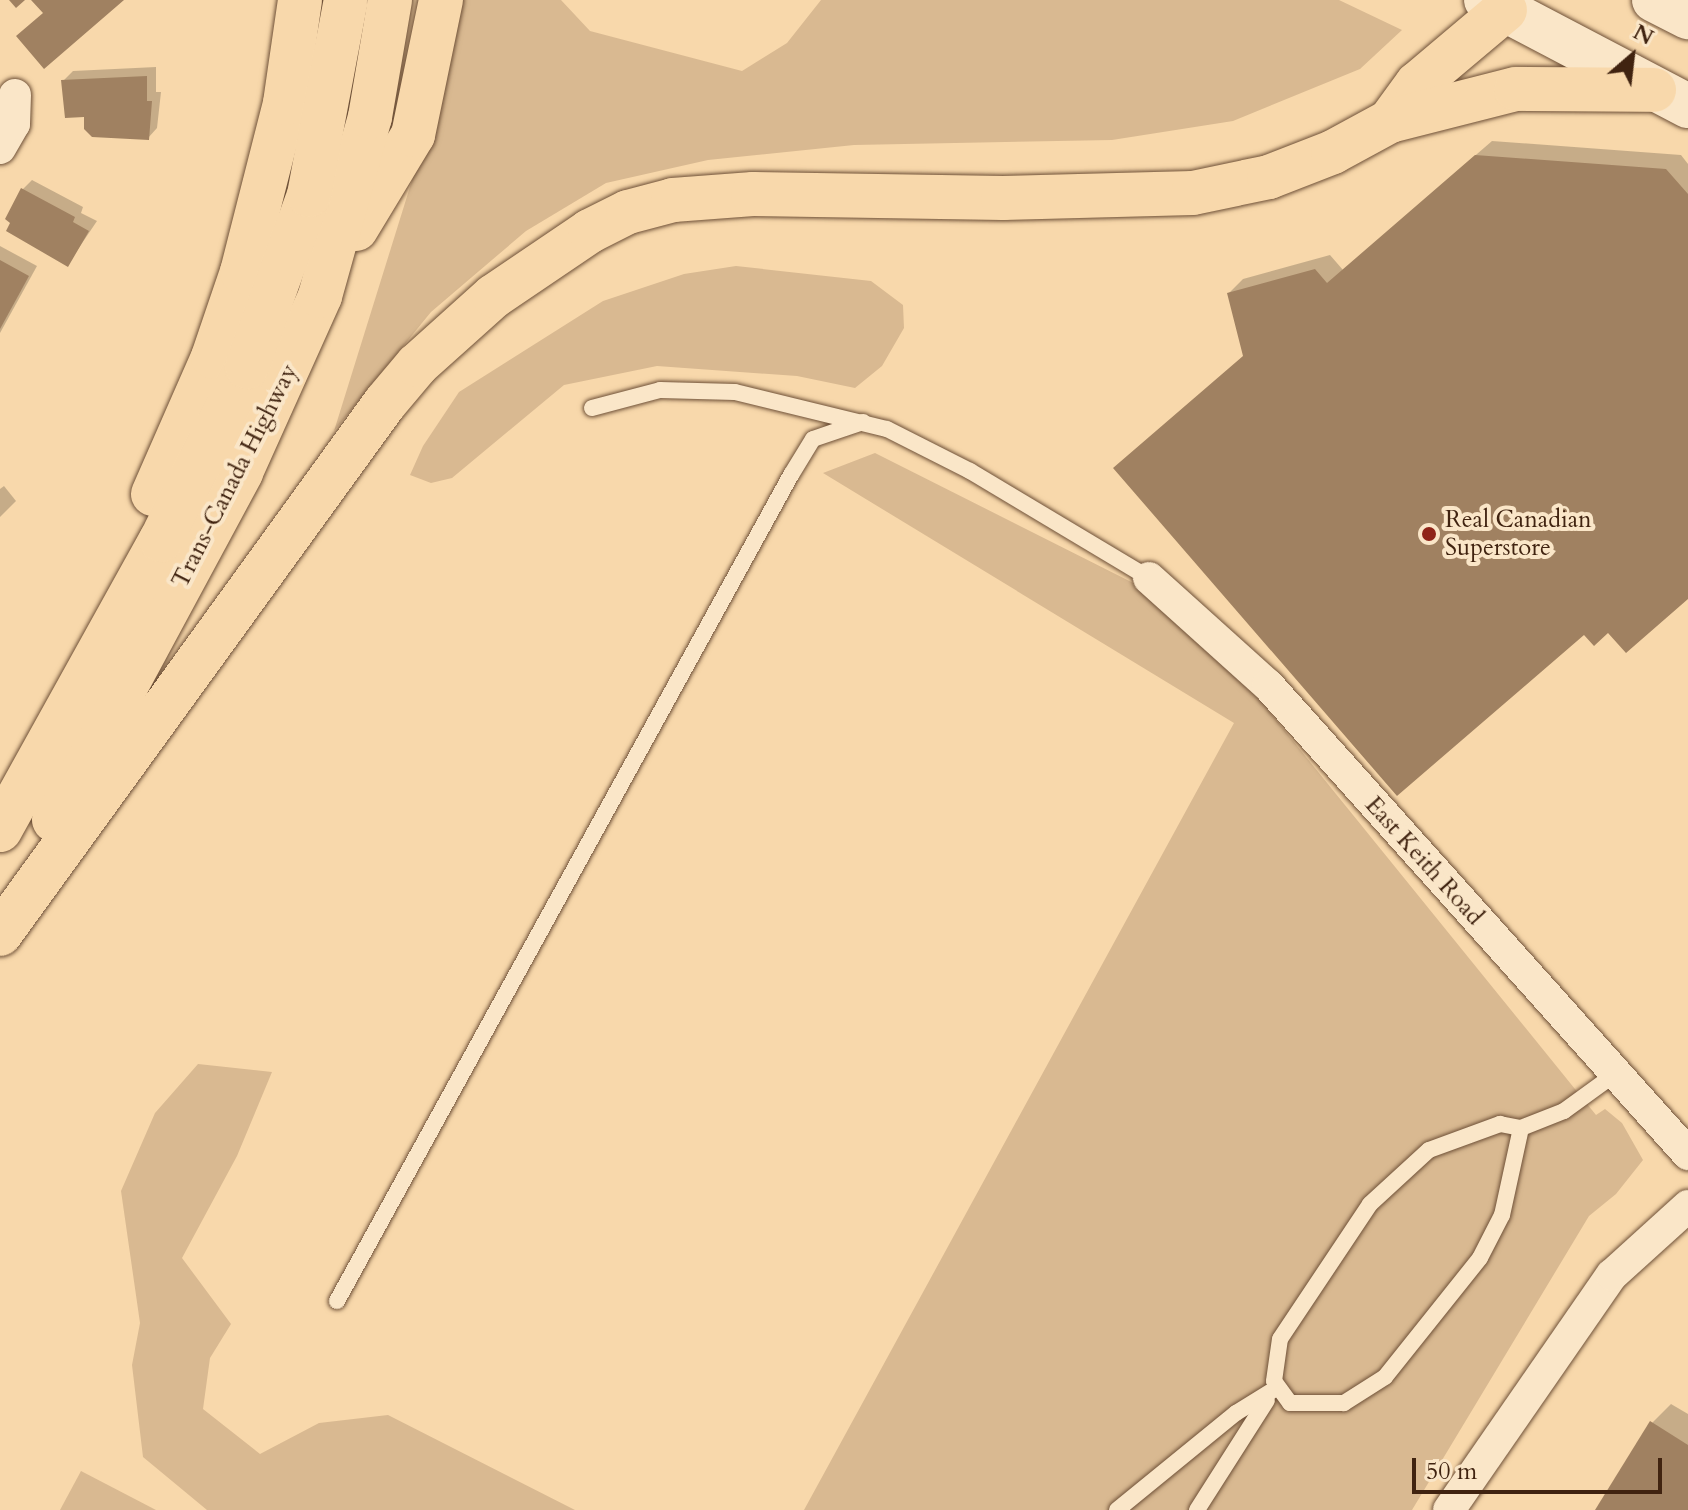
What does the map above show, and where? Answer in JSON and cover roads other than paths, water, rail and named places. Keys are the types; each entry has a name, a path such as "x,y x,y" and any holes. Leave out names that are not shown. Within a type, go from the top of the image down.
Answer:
{"highway":[{"path":"0,810 213,357 265,192 300,0"},
{"name":"Trans-Canada Highway","path":"0,830 161,540 247,367 309,195 346,0"},
{"name":"Trans-Canada Highway","path":"0,921 241,472 325,279 370,117 390,0"},
{"path":"325,279 413,135 441,0"},
{"path":"1390,121 1417,84 1495,5"},
{"path":"0,934 385,403 417,365 494,296 590,231 628,212 673,200 753,194 1003,198 1193,193 1269,177 1333,152 1390,121 1516,89 1671,98"}],"main road":[{"path":"1654,0 1688,17"},
{"path":"1495,5 1671,98"}],"street":[{"path":"0,148 14,124 15,95"},
{"name":"East Keith Road","path":"1149,578 1268,685 1688,1154"},
{"path":"1449,1510 1612,1275 1688,1206"}],"lane":[{"path":"592,408 660,390 735,392 887,429 970,471 1149,578"},
{"path":"337,1301 805,451 813,439 863,422"},
{"path":"1521,1128 1502,1215 1480,1258 1385,1377 1344,1403 1290,1403 1274,1381 1280,1339 1370,1204 1429,1150 1500,1124 1521,1128 1564,1111 1615,1074"},
{"path":"1117,1510 1236,1413 1278,1387"},
{"path":"1197,1510 1254,1415 1278,1387"}],"place":[{"name":"Real Canadian Superstore","path":"1429,534"}]}
